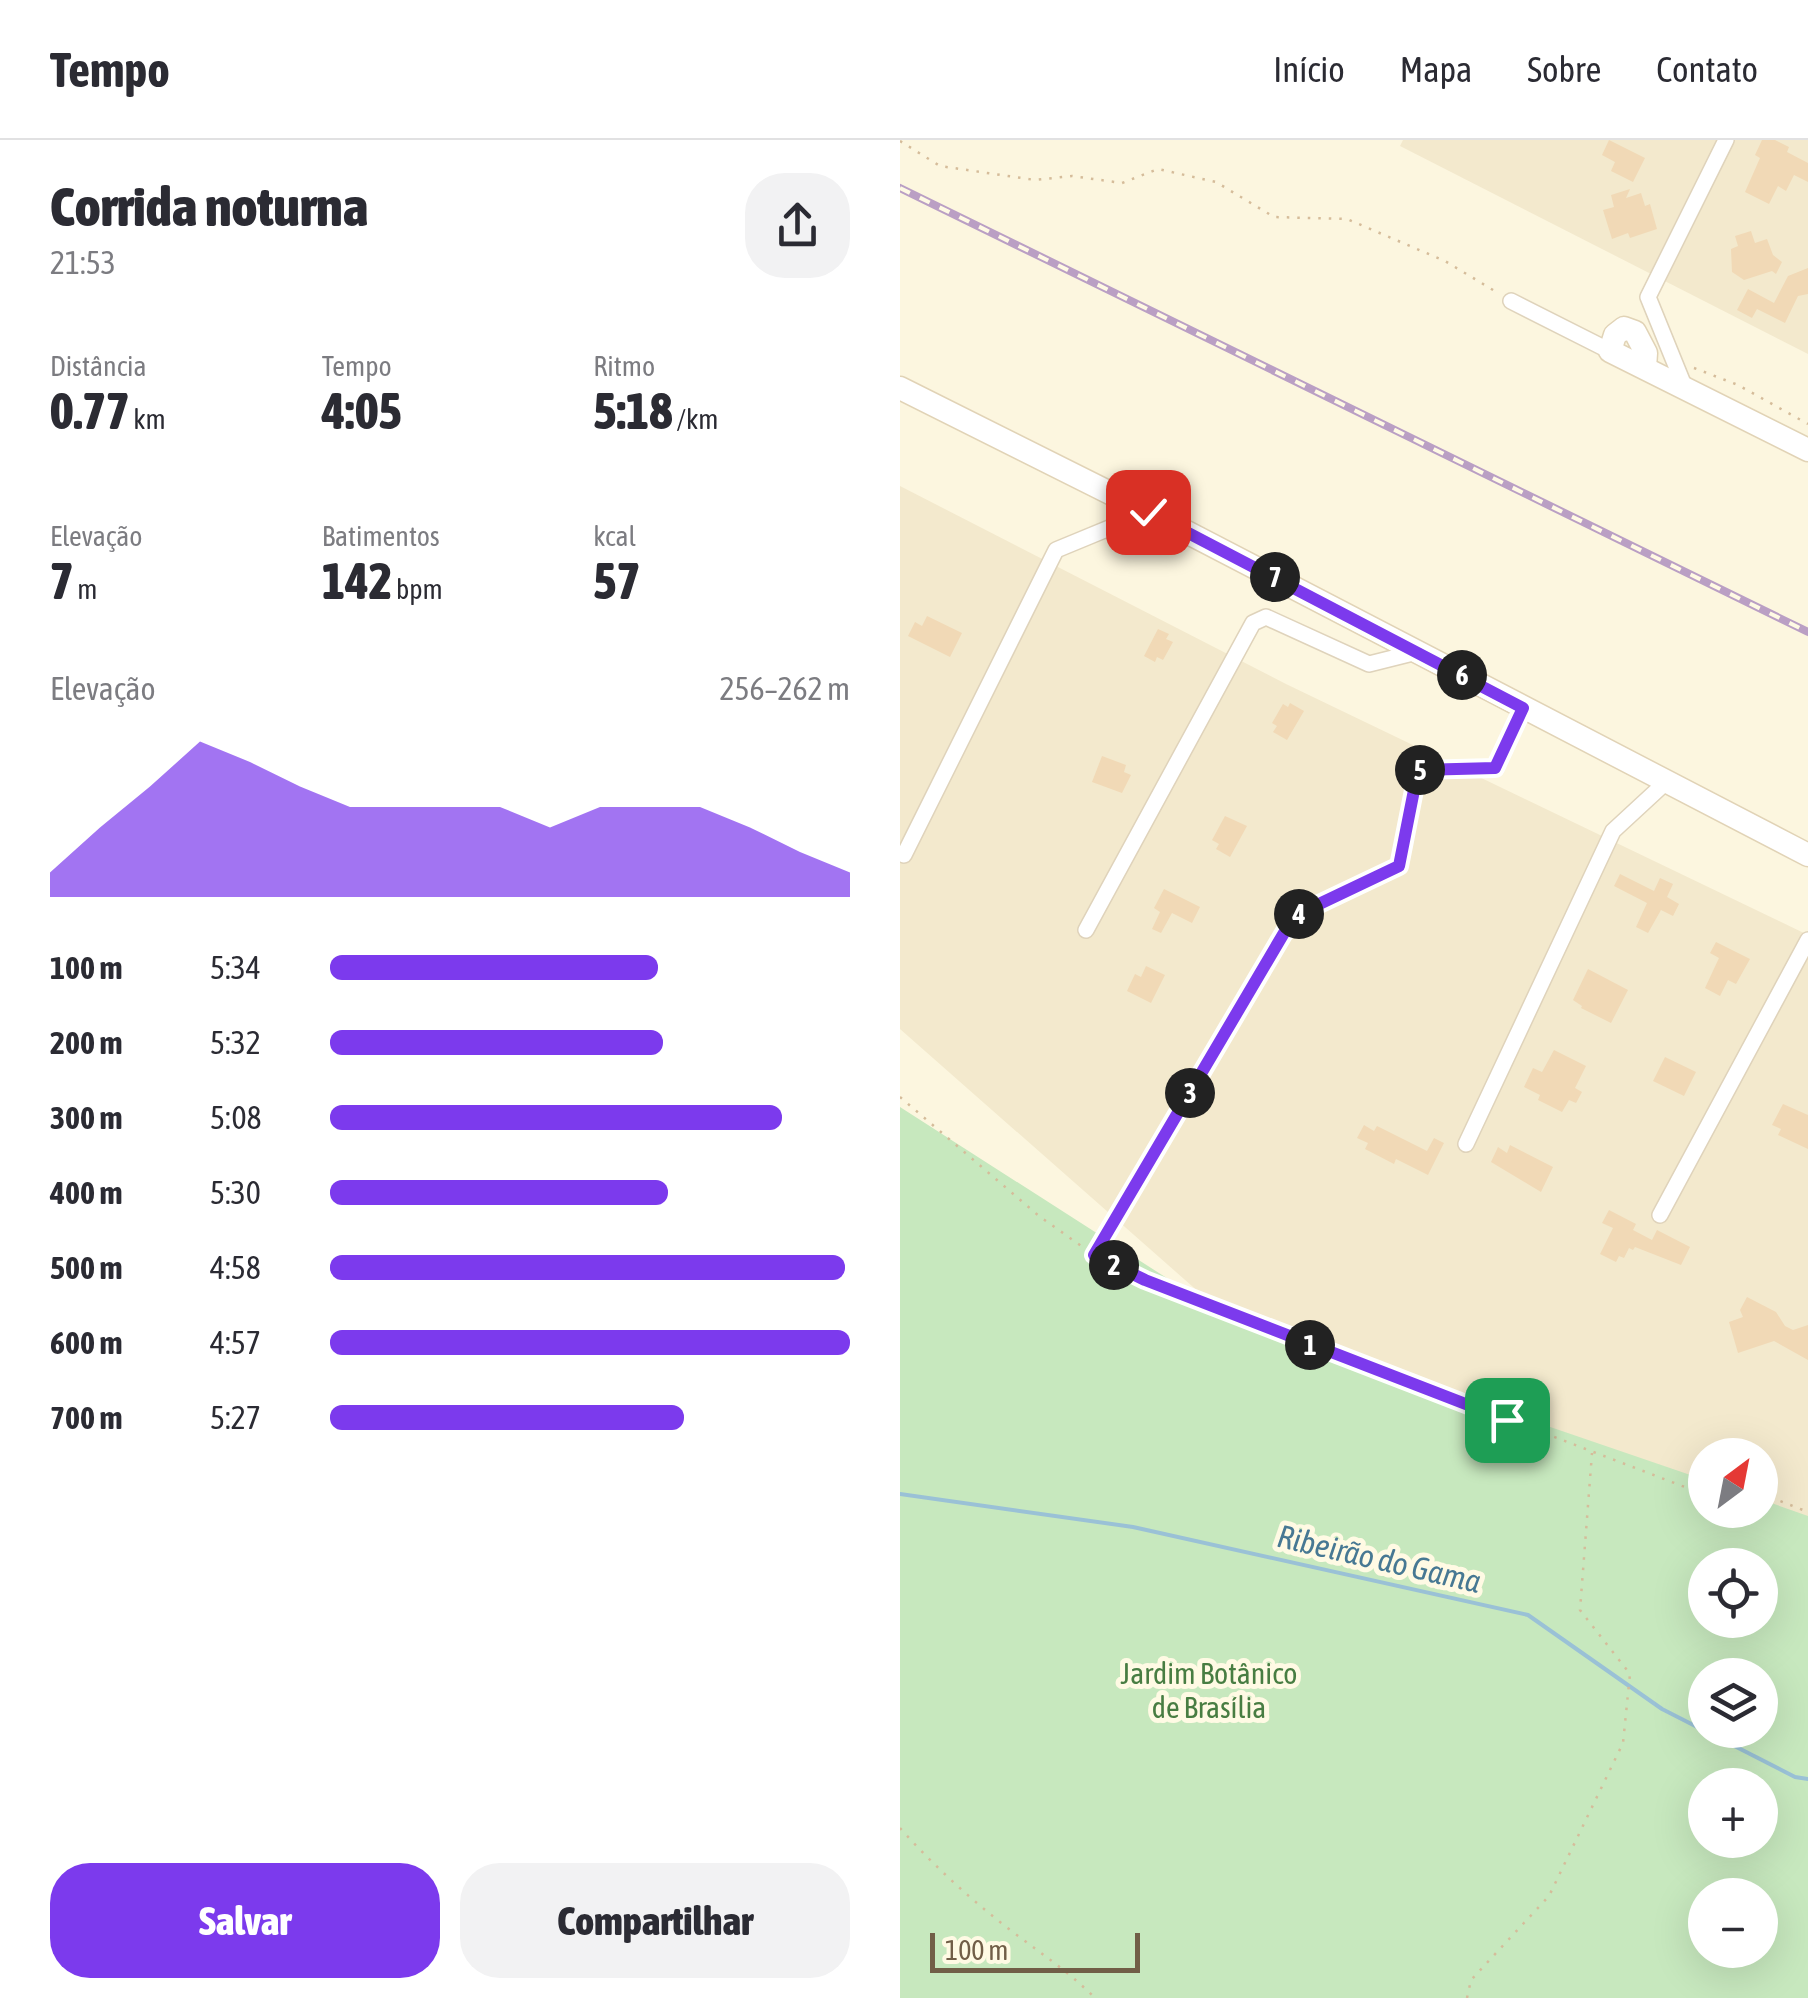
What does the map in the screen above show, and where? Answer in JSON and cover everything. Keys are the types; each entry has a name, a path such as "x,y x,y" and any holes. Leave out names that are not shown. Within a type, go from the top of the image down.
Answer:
{"street":[{"path":"1685,388 1648,296 1726,140"},
{"path":"1511,301 1808,450"},
{"path":"900,388 1148,512 1808,855"},
{"path":"904,855 1056,550 1148,512"},
{"path":"1086,930 1253,623 1266,617 1369,664 1418,652"},
{"path":"1466,1144 1613,830 1665,783"},
{"path":"1660,1215 1808,940"}],"path":[{"path":"900,141 940,166 1036,180 1072,176 1122,183 1158,169 1216,182 1274,217 1346,219 1445,261 1511,301"},
{"path":"1674,360 1738,385 1808,424"},
{"path":"1094,1255 1294,916 1399,866 1418,770 1495,768 1523,708"},
{"path":"900,1097 1039,1216 1094,1255 1145,1280 1688,1488"},
{"path":"1468,1998 1471,1980 1549,1896 1623,1744 1630,1674 1580,1610 1592,1452"},
{"path":"1778,1503 1808,1512"},
{"path":"900,1828 934,1866 1009,1929 1062,1966 1094,1998"}],"shaded area":[{"path":"1403,140 1808,140 1808,354 1400,146"},
{"path":"900,486 1286,684 1808,935 1808,1518 1778,1509 1778,1438 1688,1438 1688,1481 1226,1316 900,1029"}],"green space":[{"name":"Jardim Botânico de Brasília","path":"900,1107 1226,1316 1688,1474 1688,1528 1778,1528 1778,1505 1808,1516 1808,1998 900,1998"}],"building":[{"path":"1609,140 1645,158 1633,182 1611,171 1615,162 1602,155"},
{"path":"1762,140 1775,140 1789,147 1787,152 1808,163 1808,182 1794,175 1786,191 1778,186 1769,204 1745,192 1760,158 1755,155"},
{"path":"1630,189 1626,198 1641,193 1645,206 1650,204 1657,229 1612,239 1603,210 1614,207 1611,195"},
{"path":"1751,231 1755,243 1767,239 1773,255 1782,262 1776,274 1772,271 1744,280 1732,272 1731,249 1738,246 1735,236"},
{"path":"1808,268 1808,294 1798,296 1785,323 1757,309 1752,318 1737,310 1748,289 1774,303 1788,276"},
{"path":"927,616 962,633 950,657 908,636 915,622 922,626"},
{"path":"1158,629 1169,634 1166,639 1173,642 1163,660 1157,657 1155,662 1144,656"},
{"path":"1290,703 1304,711 1287,740 1273,732 1277,726 1272,723 1283,704 1288,707"},
{"path":"1102,756 1126,765 1124,772 1131,775 1122,793 1092,782"},
{"path":"1225,816 1247,826 1230,857 1216,849 1219,844 1212,840"},
{"path":"1620,874 1654,891 1660,878 1673,884 1667,897 1679,904 1673,916 1661,910 1648,933 1636,927 1647,903 1614,886"},
{"path":"1164,889 1200,907 1192,923 1172,913 1161,933 1152,929 1160,912 1154,908"},
{"path":"1716,942 1750,959 1736,984 1728,980 1720,996 1705,988 1719,958 1710,953"},
{"path":"1146,966 1165,975 1151,1003 1127,991 1135,974 1141,977"},
{"path":"1588,969 1628,990 1611,1023 1573,1000"},
{"path":"1554,1050 1586,1066 1575,1088 1582,1092 1576,1103 1569,1100 1562,1112 1538,1100 1540,1095 1524,1087 1533,1068 1542,1072"},
{"path":"1665,1057 1696,1072 1684,1096 1653,1081"},
{"path":"1783,1104 1808,1115 1808,1149 1778,1135 1781,1129 1772,1125"},
{"path":"1364,1125 1374,1131 1377,1126 1427,1151 1434,1138 1444,1143 1428,1175 1365,1149 1368,1143 1357,1138"},
{"path":"1510,1145 1553,1167 1541,1192 1491,1162 1498,1147 1507,1153"},
{"path":"1609,1210 1636,1224 1633,1230 1652,1240 1657,1230 1690,1247 1681,1265 1635,1247 1616,1262 1600,1254 1613,1228 1602,1223"},
{"path":"1747,1297 1776,1312 1785,1326 1793,1330 1808,1325 1808,1360 1774,1341 1738,1353 1729,1322 1743,1317 1740,1310"}],"waterway":[{"name":"Ribeirão do Gama","path":"900,1494 1133,1527 1528,1615 1662,1709 1795,1777 1808,1779"}],"railway":[{"path":"900,188 1808,632"}],"route":[{"path":"1148,512 1523,708 1495,768 1418,770 1399,866 1294,916 1094,1255 1145,1280 1507,1420"}]}
